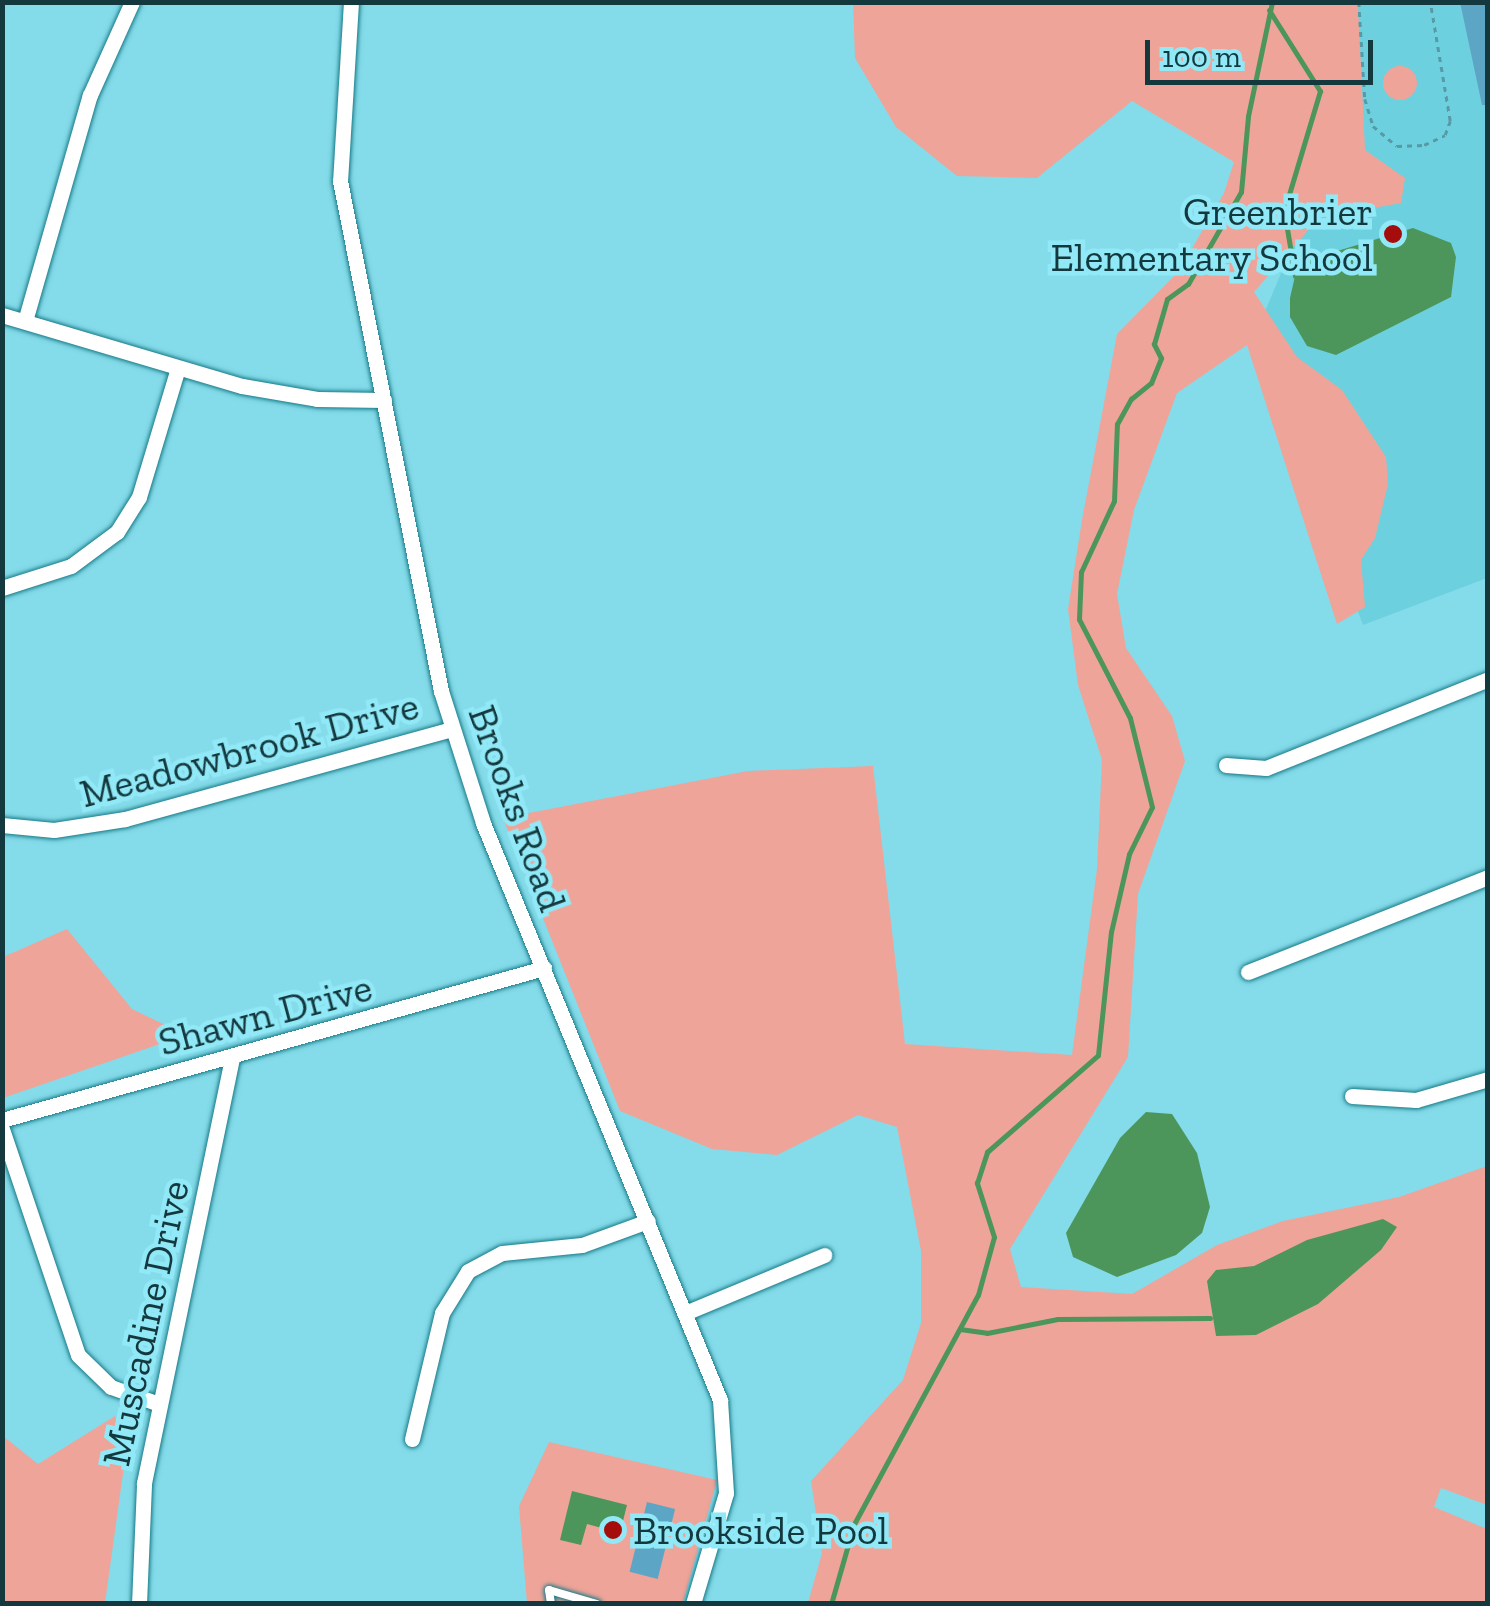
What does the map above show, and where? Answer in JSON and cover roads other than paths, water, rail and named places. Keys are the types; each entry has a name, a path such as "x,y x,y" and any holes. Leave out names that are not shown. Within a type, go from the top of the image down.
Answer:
{"street":[{"path":"25,321 90,95 132,2"},
{"name":"Brooks Road","path":"351,2 340,183 452,729 544,968 720,1400 728,1467 722,1520 693,1604"},
{"path":"2,314 276,394 384,400"},
{"path":"2,588 71,566 116,532 138,497 178,368"},
{"path":"1226,765 1266,768 1486,683"},
{"name":"Meadowbrook Drive","path":"2,825 54,830 124,820 452,729"},
{"path":"1248,972 1488,876"},
{"name":"Shawn Drive","path":"2,1120 544,968"},
{"name":"Muscadine Drive","path":"139,1604 140,1522 159,1404 232,1057"},
{"path":"1352,1096 1416,1100 1488,1079"},
{"path":"2,1129 78,1355 111,1387 159,1404"},
{"path":"412,1439 442,1313 468,1271 502,1253 582,1245 648,1221"},
{"path":"685,1313 824,1255"}],"lane":[{"path":"550,1604 549,1590 597,1604"}],"waterway":[{"path":"831,1604 854,1524 978,1295 994,1237 977,1183 987,1152 1098,1055 1111,932 1129,854 1152,807 1130,718 1079,619 1081,572 1114,501 1117,424 1131,399 1151,383 1161,358 1154,344 1167,299 1188,284 1241,192 1248,116 1272,2"},
{"path":"1269,10 1320,91 1284,211 1295,276"},
{"path":"960,1329 987,1333 1058,1319 1210,1318"}],"place":[{"name":"Greenbrier Elementary School","path":"1393,234"},
{"name":"Brookside Pool","path":"613,1530"}]}
